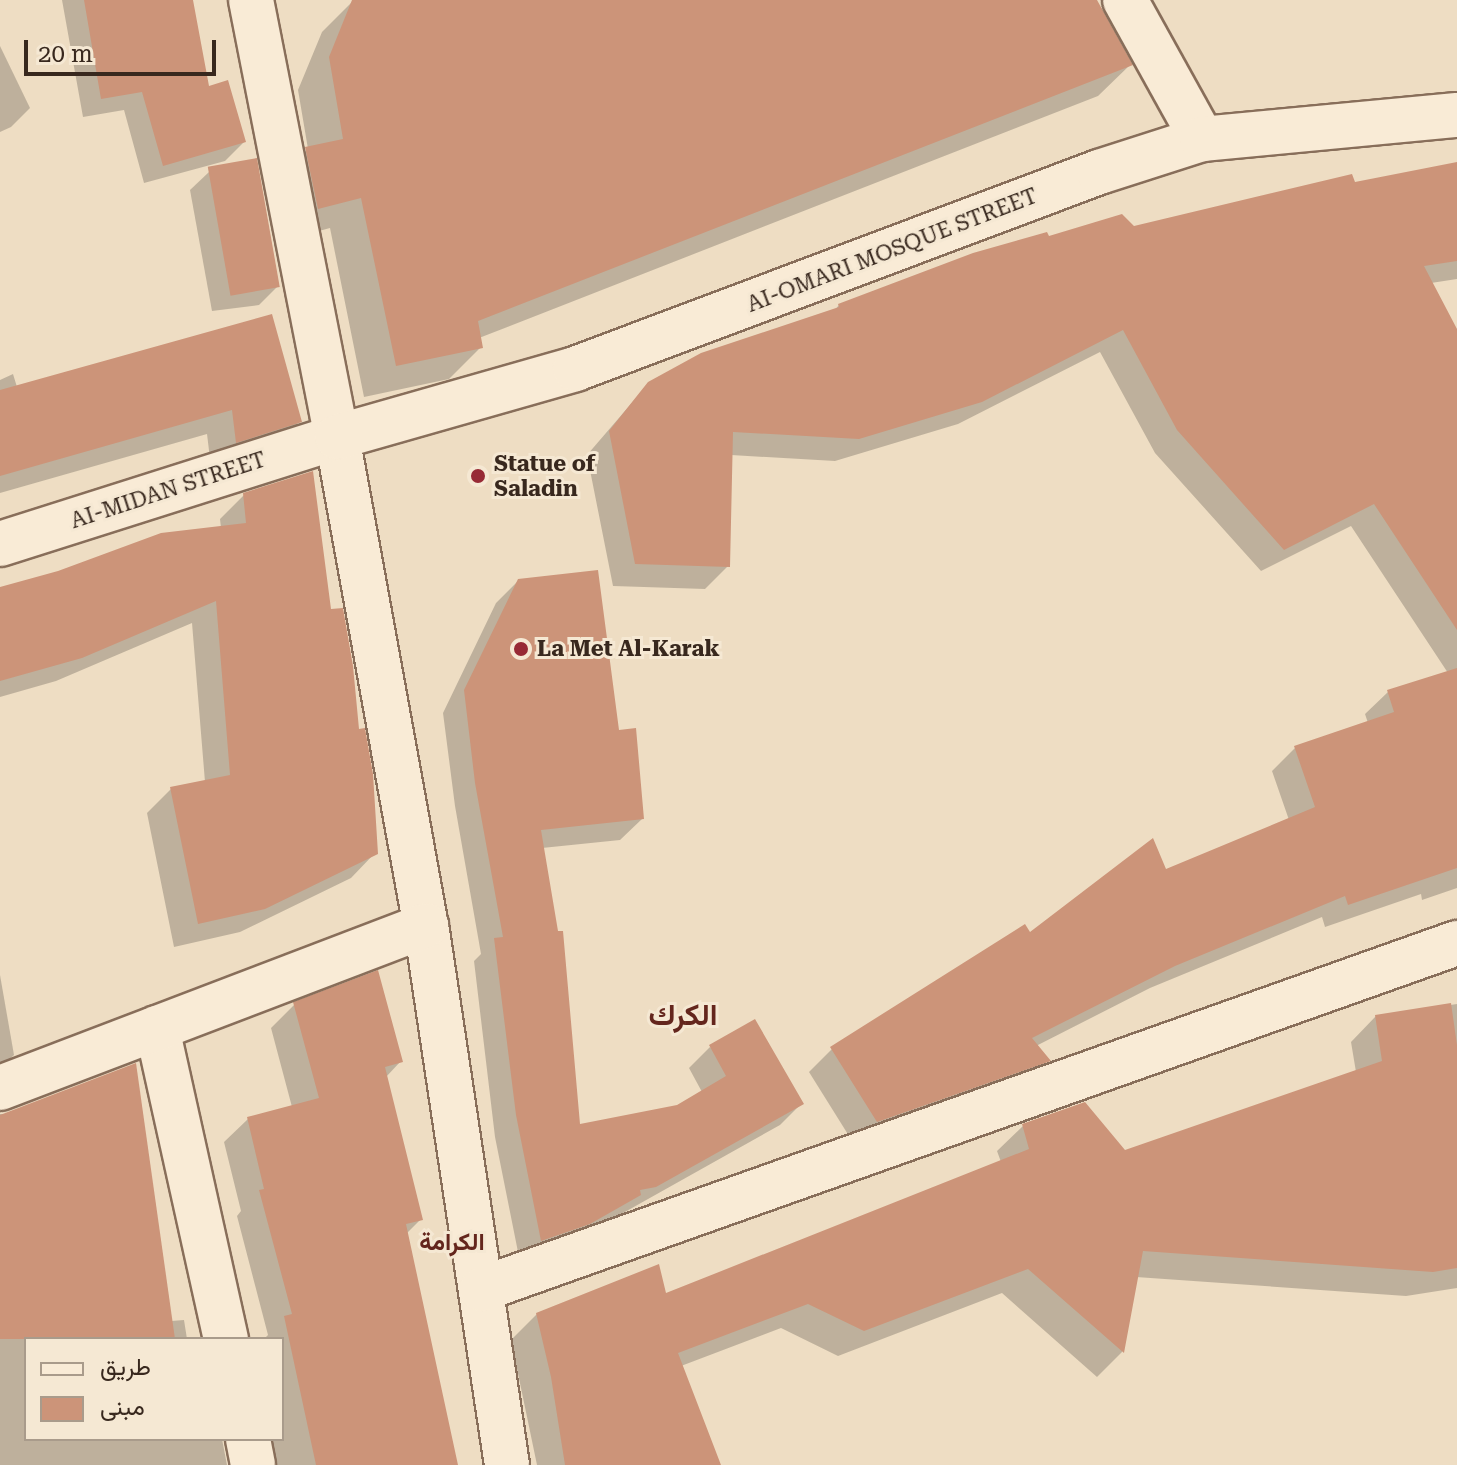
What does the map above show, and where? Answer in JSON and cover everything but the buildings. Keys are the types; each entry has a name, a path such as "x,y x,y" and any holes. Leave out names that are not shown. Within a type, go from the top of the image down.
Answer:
{"street":[{"path":"1125,0 1202,139"},
{"path":"260,4 426,925 507,1465"},
{"name":"AI-OMARI MOSQUE STREET","path":"337,437 575,369 1099,172 1202,139 1457,115"},
{"name":"AI-MIDAN STREET","path":"0,544 337,437"},
{"path":"0,1088 426,925"},
{"path":"482,1289 1457,943"},
{"path":"157,1028 226,1337"},
{"path":"248,1441 253,1465"}],"place":[{"name":"Statue of Saladin","path":"478,476"},
{"name":"La Met Al-Karak","path":"521,649"}],"district":[{"name":"الكرك","path":"683,1015"},
{"name":"الكرامة","path":"452,1243"}]}
